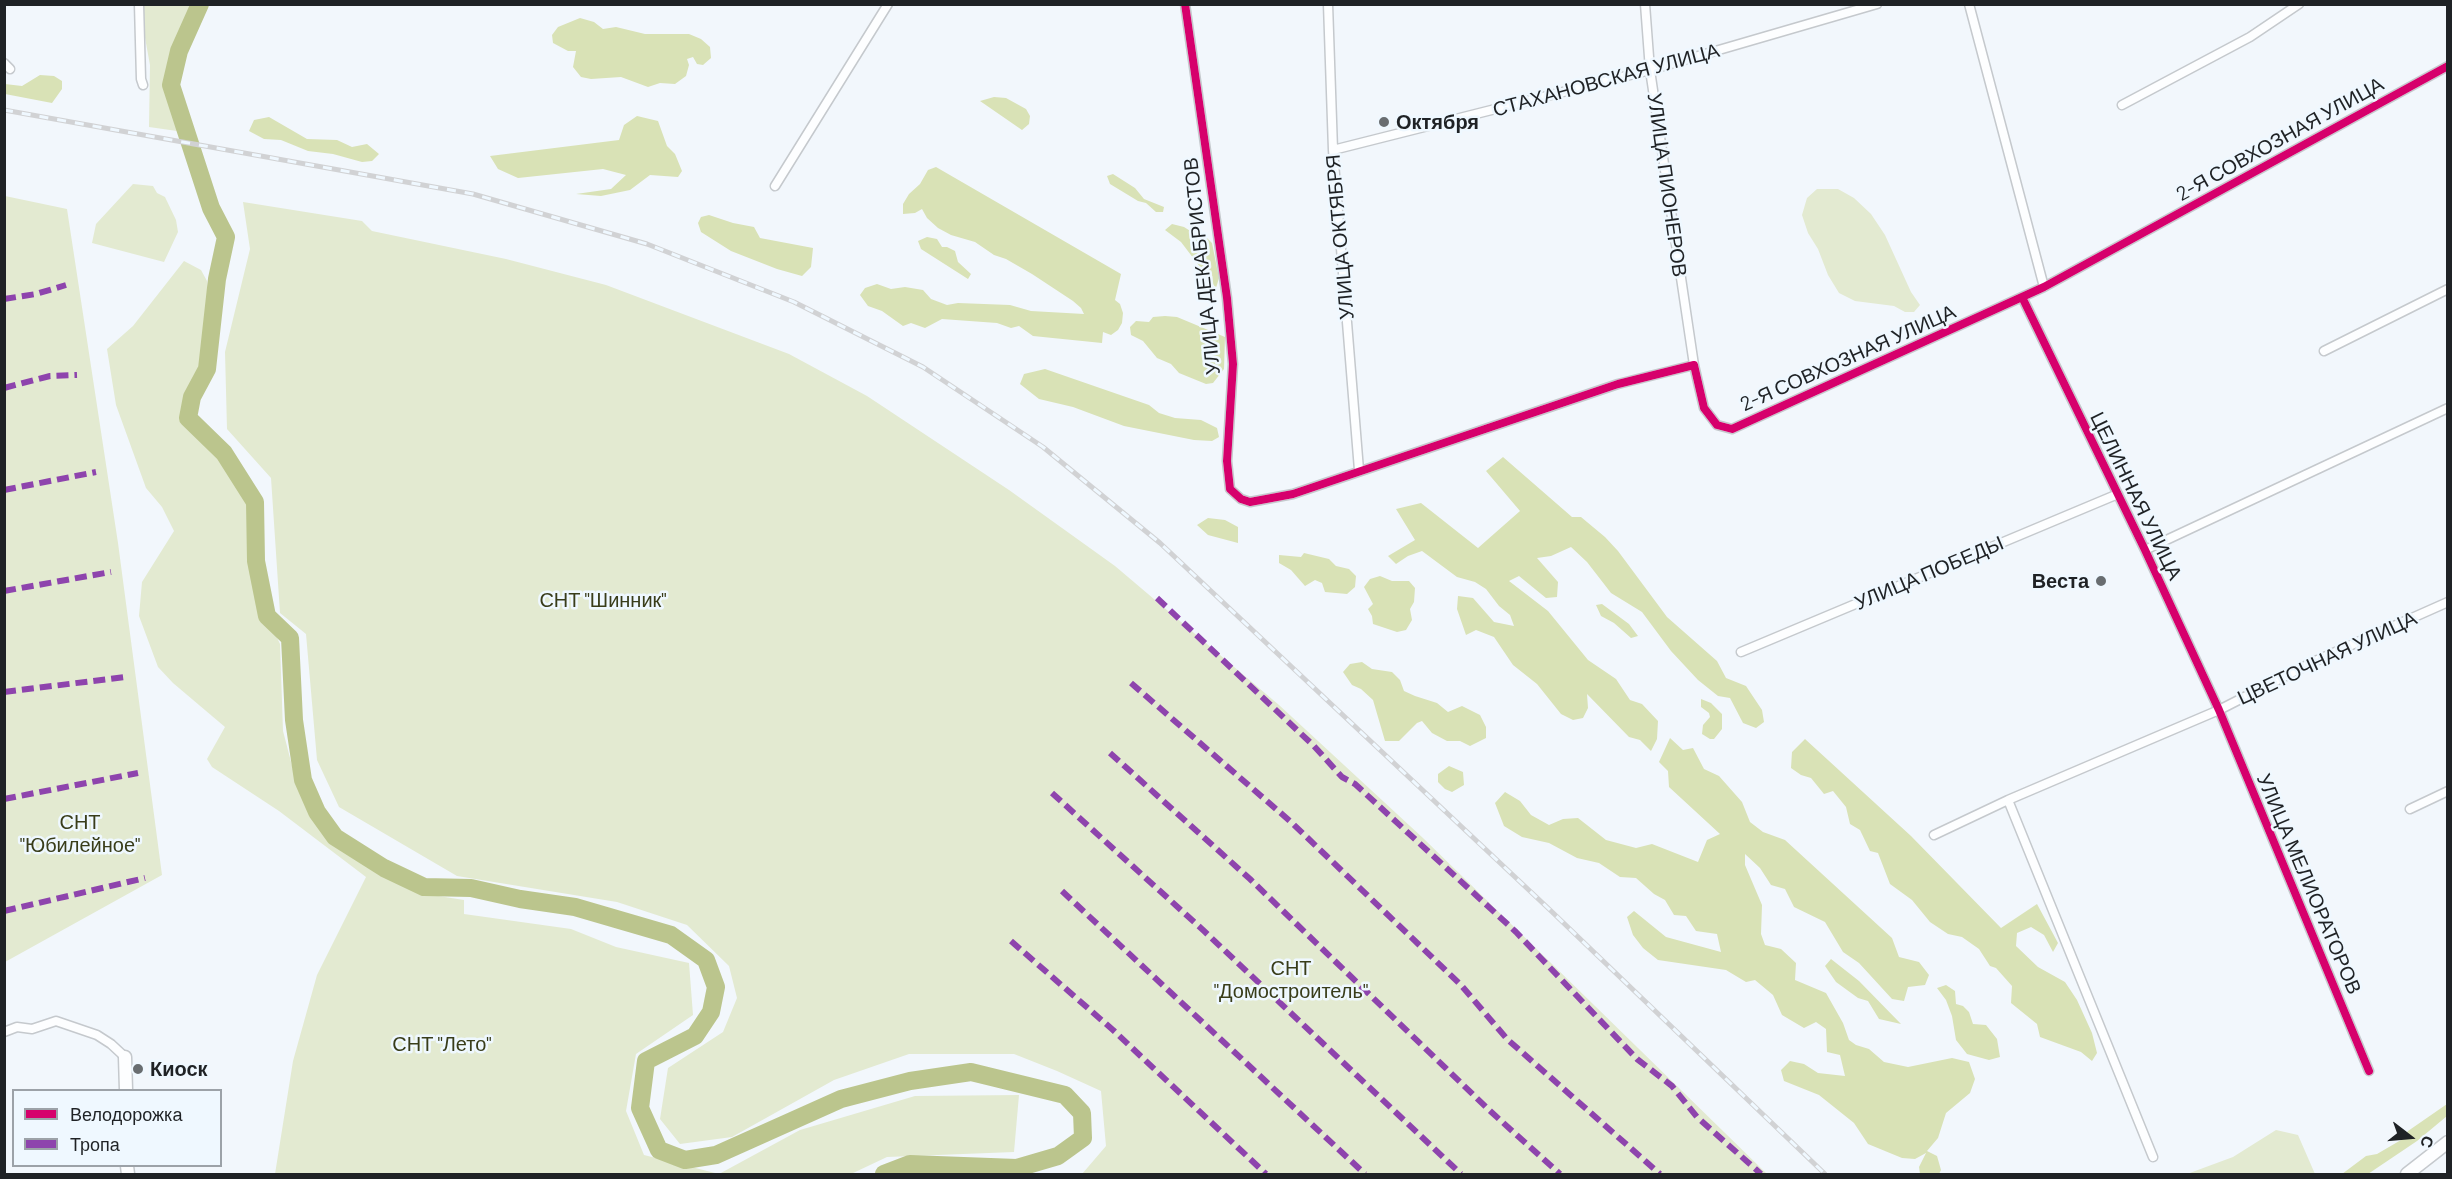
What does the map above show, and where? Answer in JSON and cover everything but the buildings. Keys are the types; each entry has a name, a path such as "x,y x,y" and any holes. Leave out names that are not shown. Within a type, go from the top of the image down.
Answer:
{"street":[{"path":"139,4 143,85"},
{"path":"775,186 888,4"},
{"name":"УЛИЦА ДЕКАБРИСТОВ","path":"1185,4 1229,320 1233,364 1227,461 1230,489 1241,499 1250,502 1265,500 1293,494 1359,470"},
{"name":"УЛИЦА ОКТЯБРЯ","path":"1328,4 1333,150 1359,470"},
{"name":"УЛИЦА ПИОНЕРОВ","path":"1645,4 1650,70 1694,365"},
{"name":"СТАХАНОВСКАЯ УЛИЦА","path":"1333,150 1650,70 1877,4"},
{"path":"1969,4 2044,287"},
{"path":"2122,105 2250,37 2299,4"},
{"name":"2-Я СОВХОЗНАЯ УЛИЦА","path":"1694,365 1704,408 1717,425 1732,429 2044,287 2448,66"},
{"path":"2324,351 2448,289"},
{"name":"ЦЕЛИННАЯ УЛИЦА","path":"2022,297 2145,550 2219,710"},
{"path":"1359,470 1618,384 1694,365"},
{"path":"2145,550 2448,408"},
{"name":"УЛИЦА ПОБЕДЫ","path":"1741,652 2118,494"},
{"name":"ЦВЕТОЧНАЯ УЛИЦА","path":"1934,835 2008,800 2219,710 2313,662 2448,602"},
{"name":"УЛИЦА МЕЛИОРАТОРОВ","path":"2219,710 2369,1071"},
{"path":"2410,808 2448,791"},
{"path":"2008,800 2153,1157"},
{"path":"4,1032 16,1027 32,1029 56,1021 97,1035 125,1057 126,1089"},
{"path":"2407,1174 2448,1142"}],"green space":[{"path":"139,5 200,5 179,51 171,55 164,83 177,131 149,127 150,65"},
{"path":"580,18 594,22 603,29 616,27 645,34 689,34 701,39 710,47 711,58 703,65 697,64 693,57 687,59 689,65 686,76 675,84 660,83 648,87 621,77 591,79 581,77 573,67 576,51 568,51 553,43 552,35 558,27"},
{"path":"40,75 54,76 62,81 62,89 52,103 5,94 5,84 22,86"},
{"path":"994,97 1006,98 1026,109 1030,116 1029,124 1022,130 980,101"},
{"path":"637,116 658,121 667,146 675,154 682,171 678,177 650,175 630,190 601,196 576,194 611,189 626,175 603,169 518,178 498,169 490,156 619,140 624,125"},
{"path":"269,117 307,139 337,140 352,147 367,144 379,154 372,161 362,162 333,154 308,151 281,140 264,139 249,131 254,120"},
{"path":"936,167 1121,274 1115,300 1120,304 1123,313 1122,323 1118,330 1111,335 1103,332 1102,343 1033,336 1019,326 1011,328 997,323 942,319 925,328 911,323 903,326 882,311 868,306 860,295 865,288 877,284 891,289 905,287 923,290 931,299 947,305 958,303 1010,305 1031,311 1084,314 1073,301 1032,274 994,255 975,242 951,235 938,228 927,218 922,209 915,213 903,214 903,204 909,194 920,184 928,170"},
{"path":"1113,174 1135,188 1144,199 1164,207 1163,212 1156,212 1146,203 1138,201 1110,184 1107,176"},
{"path":"133,184 153,186 157,193 165,197 176,220 178,232 164,262 92,243 96,224"},
{"path":"1817,189 1838,189 1854,198 1871,214 1885,235 1911,292 1920,305 1914,312 1905,312 1894,306 1855,301 1839,293 1808,233 1802,215 1807,198"},
{"name":"СНТ \"Юбилейное\"","path":"5,196 67,209 118,543 162,875 5,962"},
{"name":"СНТ \"Шинник\"","path":"243,202 362,221 372,231 506,259 606,285 789,354 867,396 1009,490 1115,566 1279,705 1423,838 1767,1174 1082,1174 1106,1146 1101,1091 1014,1054 909,1054 834,1080 732,1137 680,1144 660,1119 668,1068 723,1032 737,998 729,966 687,925 617,902 457,876 339,807 317,760 306,634 280,613 271,478 227,429 225,352 250,249"},
{"path":"709,215 754,227 760,238 813,248 811,267 802,276 731,251 701,232 698,223 701,217"},
{"path":"1172,224 1206,237 1212,243 1219,278 1216,288 1181,242 1165,230"},
{"path":"927,237 937,239 942,247 955,251 958,262 971,274 968,279 921,249 918,241"},
{"name":"СНТ \"Лето\"","path":"184,261 201,270 207,281 211,329 207,369 192,397 188,418 224,453 255,502 256,561 267,616 280,644 283,731 296,781 319,828 432,895 464,900 464,914 571,929 616,947 689,963 693,1015 636,1054 626,1111 644,1155 719,1174 275,1174 293,1061 317,975 366,877 279,811 212,767 207,759 225,727 173,683 158,667 139,616 142,582 174,531 162,507 146,488 116,405 107,349 133,326"},
{"path":"1153,317 1177,317 1225,337 1224,369 1213,383 1206,384 1179,373 1171,364 1157,358 1143,341 1131,335 1130,327 1136,321 1149,322"},
{"path":"1045,369 1149,405 1159,413 1175,418 1201,420 1217,428 1219,437 1212,441 1194,440 1124,426 1073,407 1039,399 1020,384 1024,374"},
{"path":"1503,457 1572,517 1581,517 1605,537 1667,617 1717,661 1726,678 1746,686 1762,710 1764,722 1756,728 1743,723 1730,698 1718,696 1698,680 1671,651 1642,612 1611,593 1587,562 1571,547 1551,556 1537,558 1558,582 1557,597 1546,598 1519,576 1509,581 1548,611 1588,660 1616,679 1630,700 1642,704 1658,721 1657,739 1651,751 1640,740 1629,737 1587,694 1588,708 1583,718 1573,720 1561,714 1537,684 1513,665 1494,637 1476,630 1466,635 1457,609 1458,596 1473,598 1494,622 1514,626 1510,615 1499,606 1486,589 1475,582 1457,577 1422,551 1396,564 1388,556 1415,540 1396,509 1421,503 1478,548 1520,511 1486,471"},
{"path":"1208,518 1225,520 1238,527 1238,543 1208,535 1197,525"},
{"path":"1304,553 1329,559 1336,566 1349,569 1356,576 1355,587 1347,594 1325,592 1322,583 1315,580 1305,586 1291,570 1279,563 1279,555 1301,557"},
{"path":"1380,576 1392,581 1409,581 1415,588 1414,602 1410,609 1412,620 1406,630 1397,632 1373,624 1368,609 1373,604 1364,587 1370,579"},
{"path":"1602,604 1629,624 1638,636 1631,638 1614,623 1601,616 1596,605"},
{"path":"1362,662 1372,669 1392,672 1400,680 1404,691 1437,703 1448,712 1462,706 1480,715 1486,727 1486,738 1470,746 1460,741 1447,741 1432,733 1422,721 1399,741 1385,741 1373,700 1361,689 1352,685 1343,672 1350,664"},
{"path":"1701,699 1711,703 1722,714 1722,729 1714,739 1702,734 1703,725 1710,717 1709,713 1701,707"},
{"path":"1670,738 1683,750 1693,748 1704,769 1719,776 1742,802 1750,822 1763,832 1785,840 1892,938 1899,957 1919,962 1929,975 1925,985 1908,987 1904,1001 1892,999 1859,963 1843,952 1825,922 1794,907 1785,889 1771,885 1760,868 1745,854 1745,865 1762,905 1761,934 1765,945 1781,949 1796,963 1795,980 1826,993 1843,1023 1849,1040 1869,1049 1884,1062 1908,1067 1952,1058 1969,1062 1975,1079 1970,1093 1946,1113 1938,1138 1927,1151 1937,1156 1941,1170 1939,1174 1920,1174 1919,1167 1926,1153 1915,1159 1902,1158 1868,1144 1854,1123 1819,1095 1784,1081 1781,1070 1790,1061 1804,1064 1818,1073 1845,1076 1840,1055 1827,1052 1826,1029 1816,1022 1804,1028 1782,1015 1773,995 1755,980 1746,982 1726,970 1658,960 1643,948 1633,935 1627,917 1634,911 1666,937 1721,952 1717,934 1696,931 1686,916 1674,915 1665,900 1654,894 1636,878 1620,877 1599,863 1577,858 1549,843 1522,837 1504,826 1495,803 1505,792 1520,801 1531,815 1549,825 1563,819 1578,818 1606,840 1636,848 1652,844 1698,862 1707,840 1720,834 1669,787 1668,771 1659,762"},
{"path":"1805,739 1911,836 2001,928 2037,904 2058,943 2053,952 2044,935 2031,927 2017,933 2016,946 2038,967 2065,982 2077,1000 2092,1033 2097,1053 2092,1061 2081,1052 2040,1037 2037,1024 2011,1003 2012,986 1996,968 1990,966 1979,949 1962,937 1948,934 1930,922 1912,900 1890,884 1878,853 1870,851 1860,830 1850,824 1846,807 1833,791 1824,794 1811,778 1791,768 1792,752"},
{"path":"1449,766 1463,772 1464,785 1452,792 1438,782 1438,774"},
{"path":"1831,959 1859,981 1901,1024 1879,1019 1868,1001 1858,998 1836,982 1825,966"},
{"path":"1946,985 1955,991 1956,1004 1963,1006 1969,1012 1973,1024 1986,1025 1997,1039 2000,1057 1989,1060 1967,1054 1956,1040 1952,1016 1946,1000 1937,988"},
{"path":"1019,1095 1014,1152 887,1157 851,1174 719,1174 800,1130 915,1096"},
{"path":"2447,1104 2447,1116 2417,1141 2368,1174 2342,1174 2366,1156 2377,1154 2401,1140 2408,1131"},
{"path":"2276,1130 2298,1135 2315,1174 2187,1174 2233,1157"}],"waterway":[{"path":"200,4 179,51 171,85 211,208 226,237 217,279 207,369 192,397 188,418 224,453 255,502 256,561 267,616 290,638 294,720 303,780 317,812 335,837 384,868 424,887 471,888 520,899 575,907 671,935 706,960 716,987 711,1012 695,1036 646,1061 640,1108 659,1150 685,1160 716,1155 841,1099 910,1081 971,1072 1065,1095 1082,1113 1083,1138 1058,1156 1017,1168 910,1164 884,1174"}],"railway":[{"path":"4,110 473,194 647,244 794,302 923,367 1043,447 1160,543 1549,909 1825,1174"}],"marked path":[{"path":"4,299 36,294 66,285"},
{"path":"4,388 50,376 77,375"},
{"path":"4,490 96,472"},
{"path":"4,591 111,572"},
{"path":"1157,598 1314,746 1342,777 1355,784 1516,932 1637,1059 1672,1086 1697,1117 1761,1174"},
{"path":"4,692 125,677"},
{"path":"1131,683 1291,822 1461,985 1507,1039 1660,1174"},
{"path":"1110,753 1250,879 1489,1110 1560,1174"},
{"path":"4,799 138,773"},
{"path":"1052,793 1203,930 1461,1174"},
{"path":"4,911 145,878"},
{"path":"1062,891 1365,1174"},
{"path":"1011,941 1113,1030 1266,1174"}],"cycle path":[{"path":"1185,4 1227,298 1233,364 1227,461 1230,489 1241,499 1250,502 1293,494 1618,384 1694,365 1704,408 1717,425 1732,429 2044,287 2448,66"},
{"path":"2022,297 2145,550 2219,710 2369,1071"}],"place":[{"name":"Октября","path":"1384,122"},
{"name":"Веста","path":"2101,581"},
{"name":"Киоск","path":"138,1069"}],"park label":[{"name":"СНТ \"Домостроитель\"","path":"1291,980"}]}
